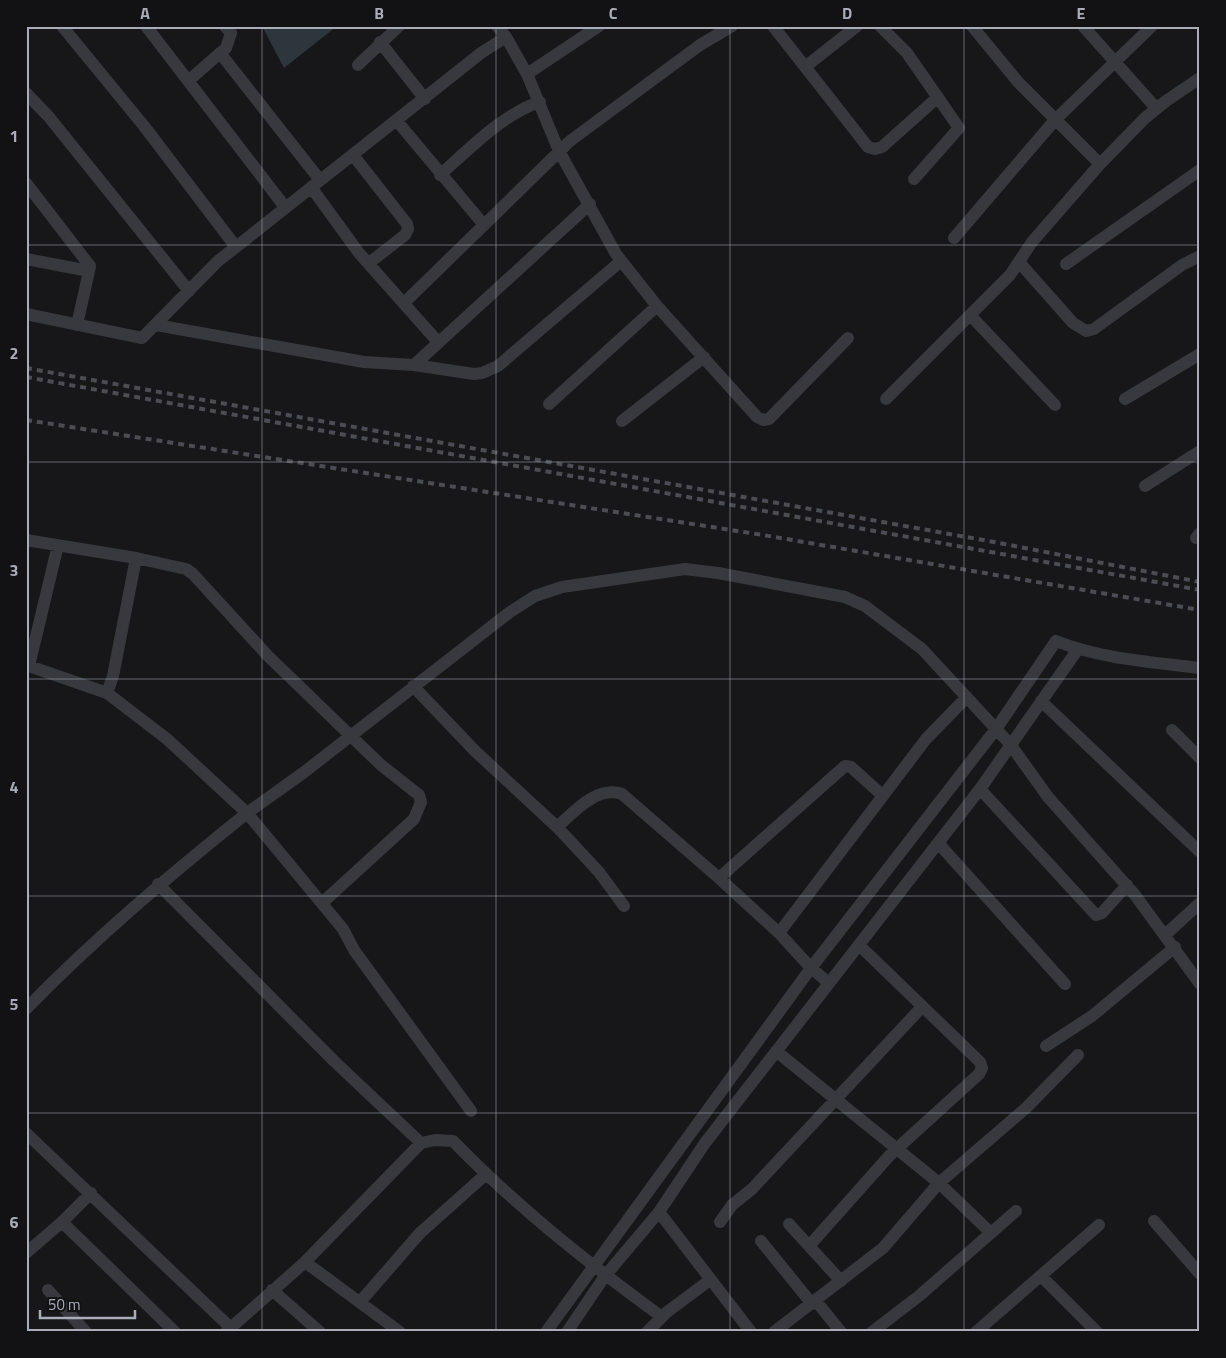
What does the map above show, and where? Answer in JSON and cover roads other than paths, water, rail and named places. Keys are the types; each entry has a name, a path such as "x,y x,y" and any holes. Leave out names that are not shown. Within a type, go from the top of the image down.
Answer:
{"street":[{"path":"62,26 144,126 236,247"},
{"path":"146,26 285,207"},
{"path":"188,81 226,48 231,33 225,26"},
{"path":"358,65 380,42 399,26"},
{"path":"527,74 599,26"},
{"path":"404,303 551,162 559,151 700,45 732,26"},
{"path":"773,26 868,147 875,149 882,147 938,96"},
{"path":"805,67 857,26"},
{"path":"880,26 907,53 959,128 914,179"},
{"path":"972,26 1018,82 1100,164"},
{"path":"1083,26 1156,108"},
{"path":"954,238 1056,120 1152,26"},
{"path":"26,314 142,338 236,247 481,53 501,29 527,74 559,151 621,261 657,306 757,417 763,420 769,419 848,338"},
{"path":"380,42 425,99"},
{"path":"220,53 315,184 369,264 438,342"},
{"path":"886,399 1010,275 1032,242 1100,164 1156,108 1200,78"},
{"path":"26,93 49,116 189,291"},
{"path":"440,175 474,144 529,106 540,102"},
{"path":"397,121 440,175 484,225"},
{"path":"354,155 407,224 408,229 405,236 369,264"},
{"path":"1066,264 1200,170"},
{"path":"26,184 90,266 77,325"},
{"path":"414,365 590,204"},
{"path":"1019,262 1073,323 1086,331 1094,329 1182,265 1200,256"},
{"path":"26,260 89,271"},
{"path":"156,325 364,362 414,365 474,374 491,370 621,261"},
{"path":"549,404 657,306"},
{"path":"971,316 1054,405"},
{"path":"1125,399 1200,354"},
{"path":"622,421 704,357"},
{"path":"1145,486 1200,451"},
{"path":"26,540 136,558 186,569 193,574 268,656 381,766 414,789 421,802 414,819 322,903"},
{"path":"58,545 27,666 107,693 167,739 247,813 343,929 354,950 471,1111"},
{"path":"107,693 113,676 136,558"},
{"path":"26,1009 68,966 158,884 487,628 535,596 562,588 685,569 718,573 852,600 865,606 922,649 1010,744 1048,797 1127,886 1200,984"},
{"path":"546,1332 811,968 996,729 1056,641 1078,649 1128,659 1200,668"},
{"path":"567,1332 606,1276 658,1212 705,1143 939,844 1078,649"},
{"path":"413,686 476,752 556,827 599,872 624,906"},
{"path":"779,933 926,739 968,697"},
{"path":"1041,702 1200,852"},
{"path":"1172,730 1200,758"},
{"path":"719,878 845,766 851,767 882,796"},
{"path":"980,789 1096,916 1102,913 1127,886"},
{"path":"556,827 599,794 616,792 628,799 719,878 779,933 811,968 829,983"},
{"path":"939,844 1065,984"},
{"path":"158,884 334,1061 421,1143"},
{"path":"1165,935 1200,902"},
{"path":"809,1246 898,1149 979,1074 982,1068 980,1062 921,1008 859,945"},
{"path":"1046,1046 1092,1016 1174,947"},
{"path":"720,1222 732,1206 752,1188 921,1008"},
{"path":"776,1051 834,1100 939,1183 991,1233"},
{"path":"774,1332 884,1248 939,1183 1026,1108 1078,1055"},
{"path":"26,1133 91,1193 229,1330 305,1262 421,1143 435,1140 453,1141 485,1174 592,1267 662,1317"},
{"path":"360,1302 420,1233 485,1174"},
{"path":"26,1254 91,1193"},
{"path":"872,1332 920,1296 1016,1211"},
{"path":"658,1212 751,1332"},
{"path":"1154,1221 1200,1274"},
{"path":"62,1222 175,1332"},
{"path":"789,1224 841,1281"},
{"path":"976,1332 1042,1277 1099,1225"},
{"path":"761,1241 841,1332"},
{"path":"305,1262 400,1332"},
{"path":"1042,1277 1097,1332"},
{"path":"647,1332 662,1317 710,1280"},
{"path":"48,1290 86,1332"},
{"path":"272,1290 320,1332"}],"railway":[{"path":"26,368 994,542 1200,582"},
{"path":"26,377 1200,590"},
{"path":"26,420 763,535 1200,610"}]}
